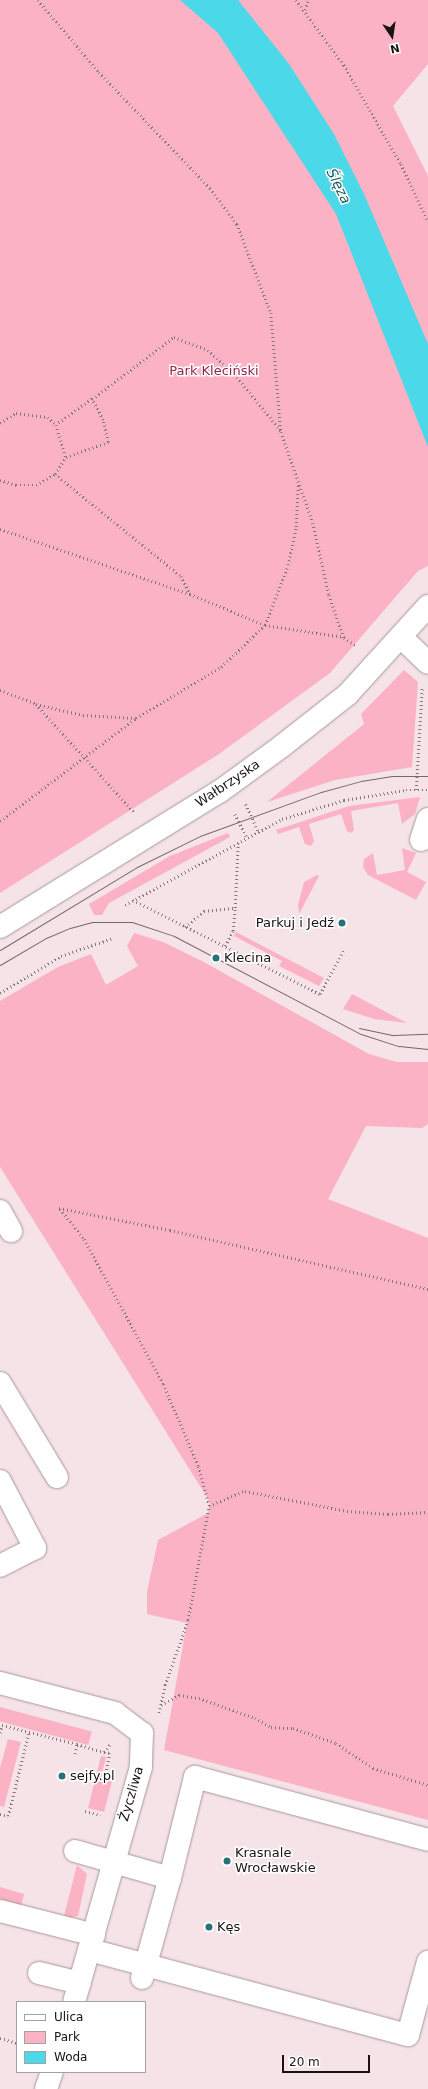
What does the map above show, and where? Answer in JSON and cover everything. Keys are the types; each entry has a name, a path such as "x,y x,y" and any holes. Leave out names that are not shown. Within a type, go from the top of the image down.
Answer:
{"street":[{"name":"Wałbrzyska","path":"0,927 256,766 348,694 428,606"},
{"path":"401,636 425,672"},
{"path":"421,840 428,819"},
{"path":"0,1211 11,1231"},
{"path":"0,1383 57,1478"},
{"path":"0,1481 35,1548 0,1566"},
{"name":"Życzliwa","path":"0,1683 115,1713 142,1733 141,1767 77,1992"},
{"path":"144,1972 170,1878 195,1777 428,1840"},
{"path":"75,1851 170,1878"},
{"path":"0,1911 92,1942 144,1972 408,2035 428,1962"},
{"path":"39,1973 77,1992"},
{"path":"46,2089 52,2073"}],"path":[{"path":"38,0 99,72 210,188 236,224 271,313 281,432 313,523 329,595 344,638"},
{"path":"296,0 305,10 320,35 344,65 401,164 428,221"},
{"path":"305,10 308,0"},
{"path":"56,425 174,337 208,350 237,377 281,432"},
{"path":"0,480 16,485 36,485 55,474 66,457 108,442 103,420 92,399"},
{"path":"0,423 16,413 28,412 48,417 56,425 66,457"},
{"path":"55,474 181,576 190,594"},
{"path":"0,821 86,758 136,718 221,668 265,624 288,565 296,527 298,482"},
{"path":"0,529 190,594 265,624 344,638 360,649 355,653"},
{"path":"416,790 425,672"},
{"path":"0,690 36,704 84,715 136,718"},
{"path":"36,704 139,817"},
{"path":"125,905 247,838 260,833 282,819 344,800 416,790 428,790"},
{"path":"243,800 260,833"},
{"path":"231,809 247,838"},
{"path":"225,946 233,931 238,843"},
{"path":"133,900 320,994 343,951"},
{"path":"185,927 204,911 235,908"},
{"path":"0,993 62,956 113,938"},
{"path":"158,1720 165,1685 188,1620 210,1506 198,1466 163,1384 83,1238 59,1208 170,1230 428,1289"},
{"path":"210,1506 245,1491 347,1511 388,1514 428,1512"},
{"path":"161,1706 179,1695 199,1698 255,1718 271,1727 292,1728 336,1743 373,1768 428,1785"},
{"path":"0,1733 2,1725 110,1753 106,1774 113,1775"},
{"path":"0,1814 8,1816 29,1732"},
{"path":"104,1752 111,1742"},
{"path":"75,1754 77,1744"},
{"path":"85,1811 103,1815"},
{"path":"0,2038 16,2043"}],"green space":[{"name":"Park Kleciński","path":"0,0 428,0 428,64 393,106 428,176 428,566 418,571 330,673 219,754 0,893"},
{"path":"404,670 418,682 412,767 335,780 267,802 364,724 361,714"},
{"path":"420,797 415,814 402,824 398,803 351,811 354,830 351,833 347,831 341,814 309,824 314,841 311,846 305,844 299,827 278,834 276,830 349,806"},
{"path":"228,833 230,837 109,903 102,915 94,915 89,904 170,856"},
{"path":"402,848 416,853 407,872 426,882 416,900 368,875 363,867 364,859 373,853 377,875 405,870"},
{"path":"317,875 319,876 299,914 298,905 304,882"},
{"path":"236,932 324,978 319,986 279,966 282,961 234,936"},
{"path":"134,933 163,942 202,961 369,1054 397,1062 428,1062 428,1124 422,1128 366,1126 328,1199 428,1238 428,1820 164,1750 187,1623 147,1614 147,1592 158,1540 208,1513 210,1502 0,1167 0,1001 58,967 91,954 106,985 138,966 127,946"},
{"path":"352,994 407,1023 374,1019 343,1009"},
{"path":"0,1707 92,1732 88,1745 0,1721"},
{"path":"8,1739 21,1742 4,1807 0,1806 0,1768"},
{"path":"101,1756 106,1757 101,1778 112,1781 104,1812 88,1808"},
{"path":"77,1865 87,1874 78,1916 68,1918 64,1916"},
{"path":"0,1887 24,1894 21,1906 0,1901"}],"water":[{"name":"Ślęza","path":"180,0 238,0 289,64 334,134 364,194 428,344 428,447 336,214 218,33"}],"tram line":[{"path":"0,950 137,867 200,836 321,792 361,781 391,776 428,776"},
{"path":"0,965 46,938 70,928 93,922 132,922 174,936 361,1034 399,1046 428,1049"},
{"path":"359,1028 393,1035 428,1034"}],"place":[{"name":"Parkuj i Jedź","path":"342,923"},
{"name":"Klecina","path":"216,958"},
{"name":"sejfy.pl","path":"62,1776"},
{"name":"Krasnale Wrocławskie","path":"227,1861"},
{"name":"Kęs","path":"209,1927"}]}
